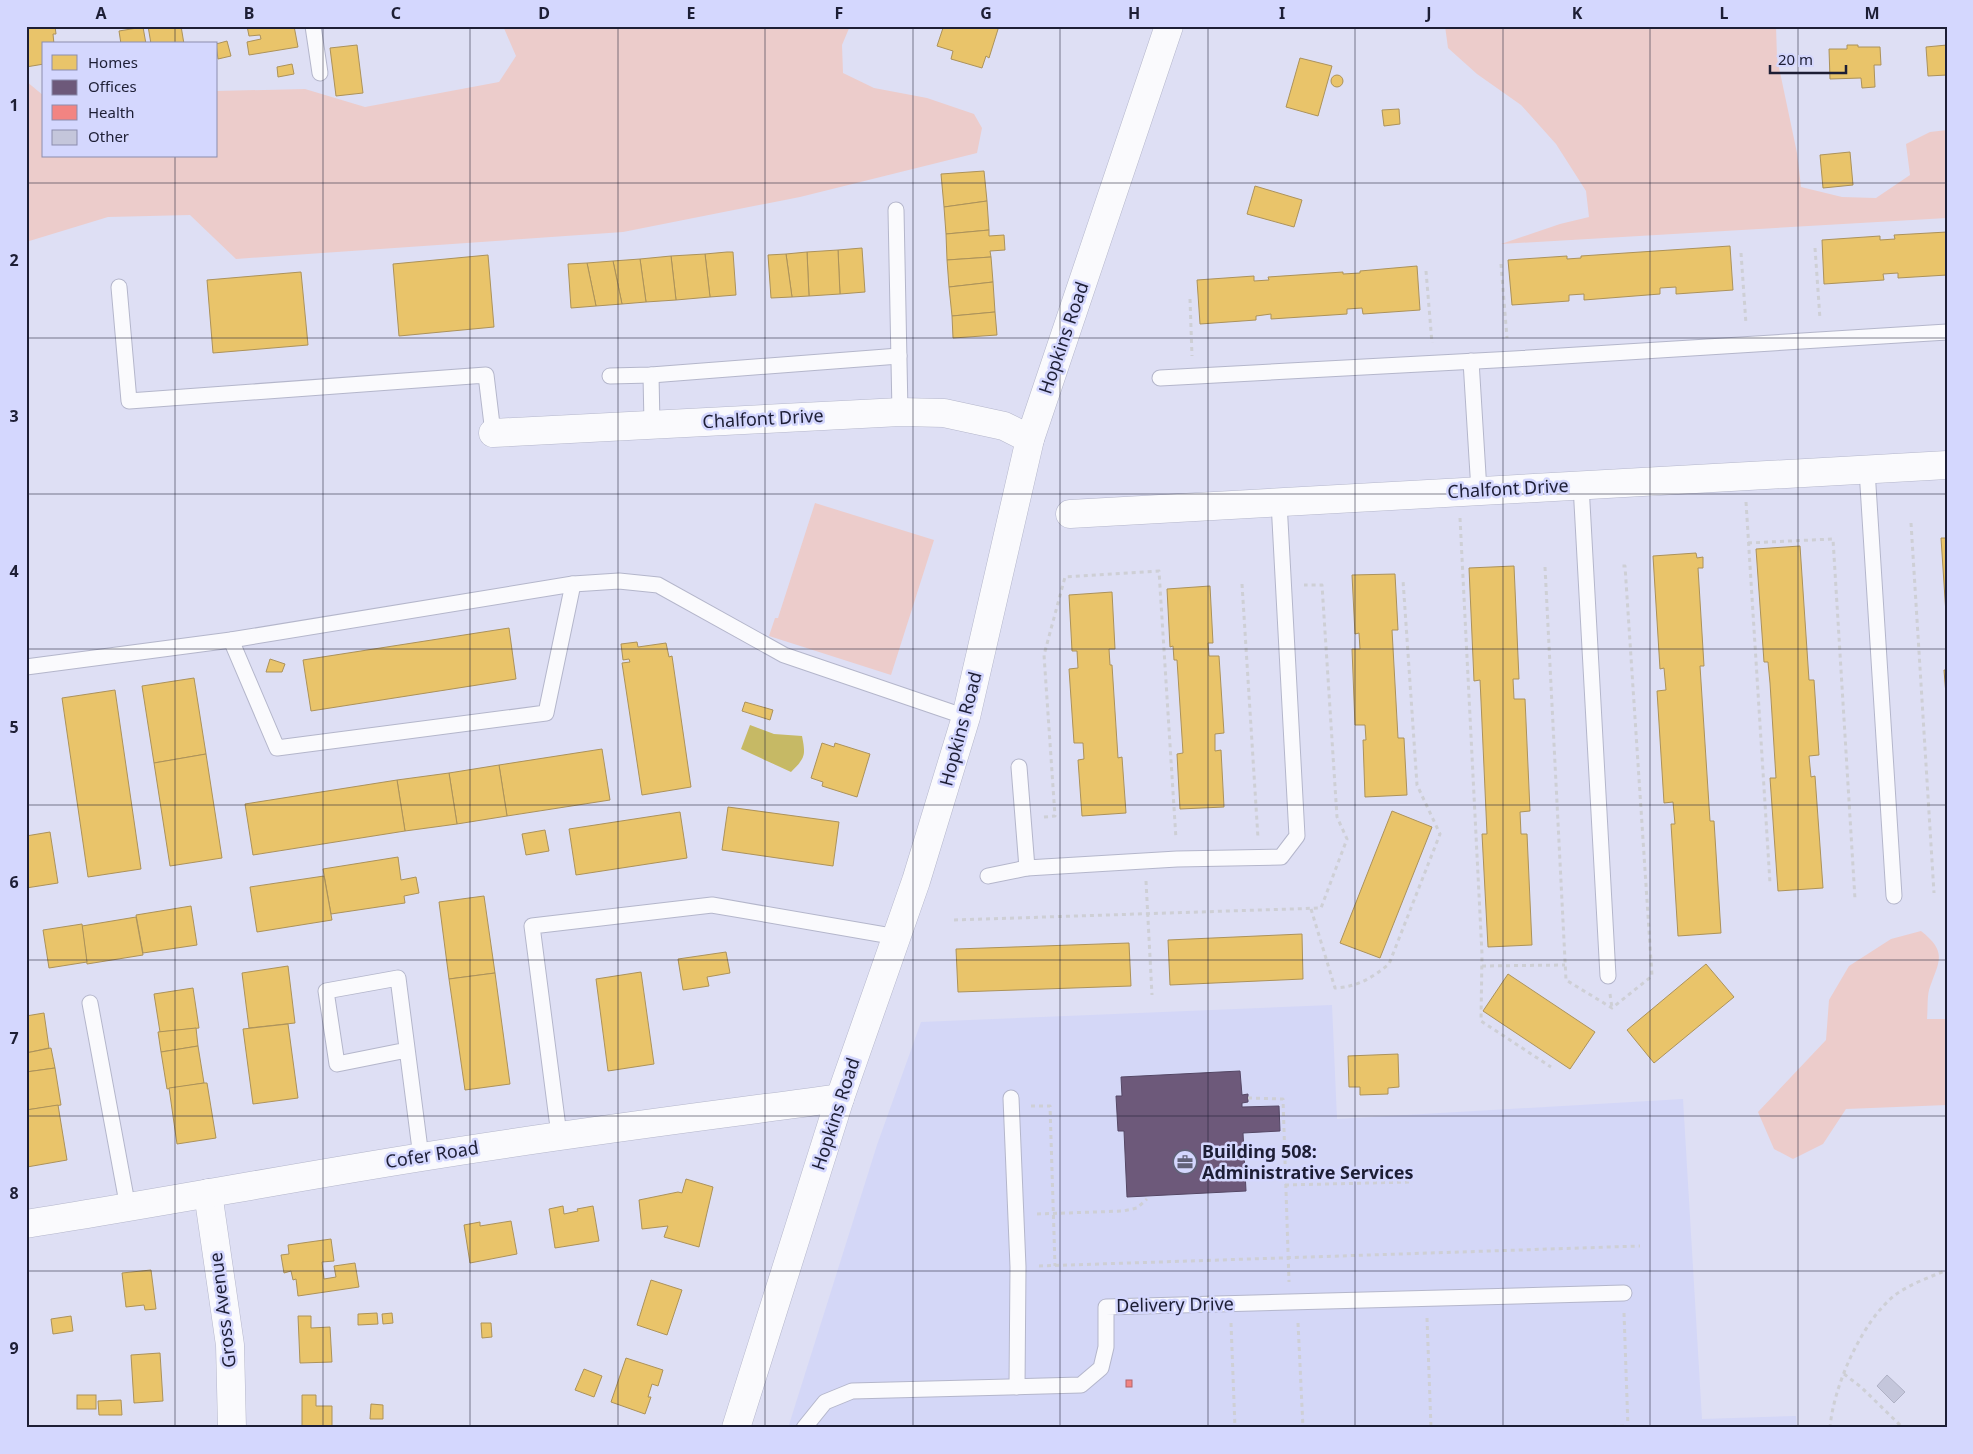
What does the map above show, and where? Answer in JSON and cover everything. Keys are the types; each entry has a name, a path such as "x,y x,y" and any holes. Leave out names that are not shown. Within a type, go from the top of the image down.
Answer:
{"street":[{"name":"Hopkins Road","path":"736,1428 840,1098 916,881 966,717 1030,439 1169,26"},
{"name":"Chalfont Drive","path":"493,433 900,412 944,413 1004,426 1030,439"},
{"name":"Chalfont Drive","path":"1070,514 1947,465"},
{"name":"Cofer Road","path":"26,1224 559,1135 840,1098"},
{"name":"Gross Avenue","path":"208,1193 230,1345 232,1428"}],"lane":[{"path":"313,26 320,73"},
{"path":"896,210 900,412"},
{"path":"119,287 129,401 486,375 493,433"},
{"path":"1160,378 1947,332"},
{"path":"610,376 651,375 899,356"},
{"path":"1471,361 1478,491"},
{"path":"651,375 652,424"},
{"path":"1867,470 1894,896"},
{"path":"1581,485 1608,976"},
{"path":"988,876 1027,868 1177,859 1281,857 1297,836 1279,502"},
{"path":"26,667 231,640 573,584 619,581 658,585 784,656 966,717"},
{"path":"231,640 277,748 546,712 573,584"},
{"path":"1018,767 1027,868"},
{"path":"559,1135 532,926 712,905 897,937"},
{"path":"407,1050 337,1064 326,991 398,978 421,1157"},
{"path":"90,1003 128,1208"},
{"path":"1012,1098 1018,1267 1017,1387"},
{"name":"Delivery Drive","path":"804,1428 825,1402 852,1391 1081,1385 1101,1368 1106,1347 1106,1307 1624,1293"}],"path":[{"path":"1815,249 1820,319"},
{"path":"1741,254 1746,324"},
{"path":"1501,264 1507,339"},
{"path":"1426,271 1428,276 1432,344"},
{"path":"1190,299 1192,360"},
{"path":"1745,495 1770,883"},
{"path":"1460,517 1482,966 1481,1021 1551,1067"},
{"path":"1911,523 1933,891"},
{"path":"1748,543 1835,539 1856,896"},
{"path":"1053,816 1055,816 1044,655 1065,577 1158,571 1176,840"},
{"path":"1311,909 1335,988 1350,987 1374,976 1389,964 1440,834 1417,786 1403,580"},
{"path":"954,920 1321,908 1347,839 1337,817 1322,585 1297,586"},
{"path":"1243,587 1258,836"},
{"path":"1146,879 1152,995"},
{"path":"1482,966 1565,965"},
{"path":"1248,1098 1283,1099 1289,1282"},
{"path":"1046,1106 1050,1106 1053,1266 1640,1246"},
{"path":"1285,1186 1411,1182"},
{"path":"1044,1213 1123,1212 1136,1208 1147,1199"},
{"path":"1830,1428 1831,1416 1844,1374 1857,1341 1873,1319 1895,1296 1923,1280 1947,1270"},
{"path":"1556,1428 1628,1427 1624,1293"},
{"path":"1427,1319 1430,1428"},
{"path":"1298,1323 1302,1428"},
{"path":"1232,1325 1235,1428"},
{"path":"1844,1374 1861,1387 1904,1428"}],"shaded area":[{"path":"503,26 850,26 842,45 843,73 874,88 927,98 974,114 982,128 977,153 800,197 623,232 236,259 190,215 108,217 26,242 26,81 42,94 42,158 218,158 218,91 305,89 365,107 499,82 516,56"},
{"path":"1445,26 1776,26 1777,58 1797,153 1801,187 1842,197 1876,198 1910,175 1906,144 1930,132 1947,130 1947,218 1501,244 1560,224 1589,217 1586,191 1556,144 1521,105 1477,74 1448,48"},
{"path":"815,503 934,540 891,675 769,636 775,618 778,618"},
{"path":"750,725 774,734 802,736 804,752 802,760 791,772 741,749"},
{"path":"1921,931 1935,946 1939,958 1928,993 1927,1019 1947,1019 1947,1105 1846,1109 1823,1144 1793,1159 1774,1149 1758,1112 1826,1040 1829,1000 1849,966 1891,939"},
{"path":"1332,1005 1337,1119 1683,1099 1702,1419 1796,1416 1797,1428 788,1428 877,1145 921,1022"}],"building: Homes":[{"path":"26,26 55,26 56,34 53,34 54,42 42,42 42,64 26,67"},
{"path":"148,26 181,26 184,42 151,42"},
{"path":"247,26 294,26 298,47 249,55 247,42 261,39 260,35 249,36"},
{"path":"939,26 999,26 989,58 986,56 982,68 951,59 953,51 937,46 943,28"},
{"path":"143,27 146,42 121,42 119,31"},
{"path":"227,41 231,56 218,59 218,43"},
{"path":"357,45 363,93 336,96 330,48"},
{"path":"1847,45 1880,47 1881,65 1874,65 1875,87 1862,88 1861,78 1830,79 1829,49 1847,49"},
{"path":"1947,45 1947,75 1928,76 1926,47"},
{"path":"1300,58 1332,66 1318,116 1286,107"},
{"path":"292,64 294,74 278,77 277,67"},
{"path":"1339,75 1342,76 1342,86 1335,87 1332,86 1331,79 1332,76"},
{"path":"1399,109 1400,124 1384,126 1382,110"},
{"path":"1850,152 1853,185 1823,188 1820,155"},
{"path":"984,171 987,201 944,207 941,174"},
{"path":"1255,186 1302,200 1294,227 1247,214"},
{"path":"987,201 989,230 946,234 944,207"},
{"path":"989,230 989,236 1004,235 1005,250 990,251 991,257 947,260 946,234"},
{"path":"1947,232 1947,275 1898,278 1898,273 1883,274 1884,280 1824,284 1822,240 1880,236 1880,240 1895,239 1894,235"},
{"path":"1730,246 1733,290 1676,294 1676,287 1660,288 1660,294 1584,300 1584,294 1569,295 1569,301 1512,305 1508,260 1567,256 1567,259 1581,258 1581,256"},
{"path":"862,248 865,292 840,294 838,250"},
{"path":"838,250 840,294 809,296 807,252"},
{"path":"733,252 736,295 710,297 705,254"},
{"path":"807,252 809,296 792,297 786,254"},
{"path":"705,254 710,297 676,300 671,256"},
{"path":"786,254 792,297 771,298 768,255"},
{"path":"488,255 494,327 399,336 393,264"},
{"path":"671,256 676,300 646,302 640,259"},
{"path":"991,257 993,282 949,287 947,260"},
{"path":"640,259 646,302 622,304 613,261"},
{"path":"613,261 622,304 596,306 587,263"},
{"path":"587,263 596,306 571,308 568,264"},
{"path":"1417,266 1420,310 1363,314 1362,308 1347,309 1347,314 1271,319 1271,314 1256,316 1256,320 1200,324 1197,280 1254,276 1254,281 1269,280 1268,277 1343,272 1343,274 1360,273 1360,271"},
{"path":"301,272 308,345 213,353 207,280"},
{"path":"993,282 995,312 952,316 949,287"},
{"path":"995,312 997,335 953,338 952,316"},
{"path":"1941,538 1947,538 1947,629"},
{"path":"1800,546 1809,680 1814,680 1819,755 1809,756 1811,777 1815,776 1823,888 1778,891 1770,778 1776,778 1770,683 1768,662 1764,662 1756,549"},
{"path":"1696,553 1697,558 1703,557 1703,568 1698,568 1704,666 1700,666 1710,821 1714,821 1721,933 1678,936 1671,824 1675,824 1673,802 1664,803 1657,691 1666,690 1664,668 1660,669 1653,556"},
{"path":"1514,566 1519,679 1513,679 1514,699 1525,699 1530,811 1520,812 1521,834 1527,834 1532,945 1488,947 1482,834 1487,834 1480,680 1474,681 1469,568"},
{"path":"1395,574 1398,630 1392,630 1398,738 1404,738 1407,795 1365,797 1363,740 1366,740 1365,725 1355,725 1352,649 1360,649 1359,633 1355,634 1352,575"},
{"path":"1210,586 1213,643 1208,643 1209,656 1219,656 1224,733 1215,734 1215,751 1221,750 1224,807 1180,809 1177,754 1183,753 1177,660 1174,660 1173,646 1170,647 1167,589"},
{"path":"1112,592 1115,649 1109,649 1110,665 1112,665 1118,758 1122,757 1126,813 1082,816 1078,760 1084,759 1083,743 1074,743 1069,669 1078,668 1077,651 1072,651 1069,595"},
{"path":"509,628 516,679 311,711 303,660"},
{"path":"637,642 638,647 666,643 669,657 672,656 691,787 642,795 622,663 630,662 629,659 623,660 621,644"},
{"path":"270,659 285,664 282,672 266,672"},
{"path":"1944,670 1947,670 1947,707"},
{"path":"194,678 206,754 154,763 142,686"},
{"path":"115,690 141,869 88,877 62,698"},
{"path":"745,702 773,710 770,720 742,711"},
{"path":"822,743 834,747 835,743 870,754 857,797 822,786 823,782 811,778"},
{"path":"602,749 610,800 507,816 499,765"},
{"path":"206,754 222,858 170,866 154,763"},
{"path":"499,765 507,816 457,824 449,773"},
{"path":"449,773 457,824 405,831 397,780"},
{"path":"397,780 405,831 253,855 245,804"},
{"path":"728,807 839,822 833,866 722,850"},
{"path":"1392,811 1432,827 1380,958 1340,943"},
{"path":"680,812 687,858 576,875 569,829"},
{"path":"545,830 549,851 526,855 522,834"},
{"path":"50,832 58,883 26,888 26,836"},
{"path":"398,857 401,880 416,877 419,893 404,896 405,903 331,914 323,869"},
{"path":"324,876 332,920 257,932 250,887"},
{"path":"484,896 495,973 449,979 439,902"},
{"path":"191,906 197,945 143,953 136,915"},
{"path":"136,917 143,955 87,964 82,926"},
{"path":"82,924 87,962 49,968 43,930"},
{"path":"1302,934 1303,979 1170,985 1168,940"},
{"path":"1129,943 1131,986 958,992 956,949"},
{"path":"726,952 730,973 707,977 709,986 683,990 678,959"},
{"path":"1706,964 1734,997 1654,1063 1627,1030"},
{"path":"288,966 295,1023 249,1028 242,973"},
{"path":"641,972 654,1064 608,1071 596,979"},
{"path":"495,973 510,1084 465,1090 449,979"},
{"path":"1508,974 1595,1032 1570,1069 1483,1011"},
{"path":"193,988 199,1028 160,1032 154,994"},
{"path":"44,1013 49,1048 26,1053 26,1016"},
{"path":"288,1024 298,1098 253,1104 243,1029"},
{"path":"196,1028 198,1046 161,1052 158,1032"},
{"path":"198,1046 204,1083 167,1089 161,1052"},
{"path":"51,1048 55,1068 26,1072 26,1053"},
{"path":"1398,1054 1399,1087 1388,1088 1388,1094 1360,1095 1360,1087 1349,1087 1348,1056"},
{"path":"55,1068 61,1105 26,1110 26,1072"},
{"path":"207,1083 216,1138 177,1144 169,1088"},
{"path":"58,1105 67,1160 27,1167 26,1110"},
{"path":"686,1179 713,1187 699,1247 664,1237 668,1226 642,1229 639,1200 678,1192 682,1193"},
{"path":"563,1206 564,1214 593,1206 599,1241 555,1248 549,1209"},
{"path":"511,1221 517,1254 470,1263 464,1225 480,1222 480,1226"},
{"path":"331,1239 334,1261 322,1262 324,1279 336,1277 334,1266 355,1263 359,1287 298,1296 296,1279 293,1280 291,1271 284,1273 281,1255 289,1254 288,1245"},
{"path":"151,1270 156,1309 145,1310 144,1305 126,1307 122,1273"},
{"path":"651,1280 682,1290 667,1335 637,1325"},
{"path":"377,1313 378,1324 358,1325 358,1314"},
{"path":"392,1313 393,1323 383,1324 382,1314"},
{"path":"71,1316 73,1331 53,1334 51,1319"},
{"path":"298,1316 311,1316 311,1328 330,1327 332,1362 300,1363"},
{"path":"481,1323 491,1323 492,1337 482,1338"},
{"path":"160,1353 163,1401 134,1403 131,1355"},
{"path":"626,1358 663,1370 658,1386 652,1384 648,1397 651,1397 645,1414 611,1402"},
{"path":"584,1369 602,1376 594,1397 575,1390"},
{"path":"77,1395 96,1395 96,1409 77,1409"},
{"path":"302,1395 316,1395 316,1406 332,1406 332,1428 302,1428"},
{"path":"121,1400 122,1415 99,1415 98,1401"},
{"path":"371,1404 383,1405 383,1419 370,1419"}],"building: Offices":[{"name":"Building 508: Administrative Services","path":"1240,1071 1242,1095 1248,1094 1248,1102 1242,1103 1242,1107 1279,1106 1280,1131 1243,1133 1246,1191 1127,1197 1124,1131 1118,1131 1116,1096 1122,1096 1121,1077"}],"building: Health":[{"path":"1126,1380 1132,1380 1132,1387 1126,1387"}],"building: Other":[{"path":"1887,1375 1905,1392 1894,1403 1877,1386"}],"place":[{"name":"Building 508: Administrative Services","path":"1185,1162"}]}
